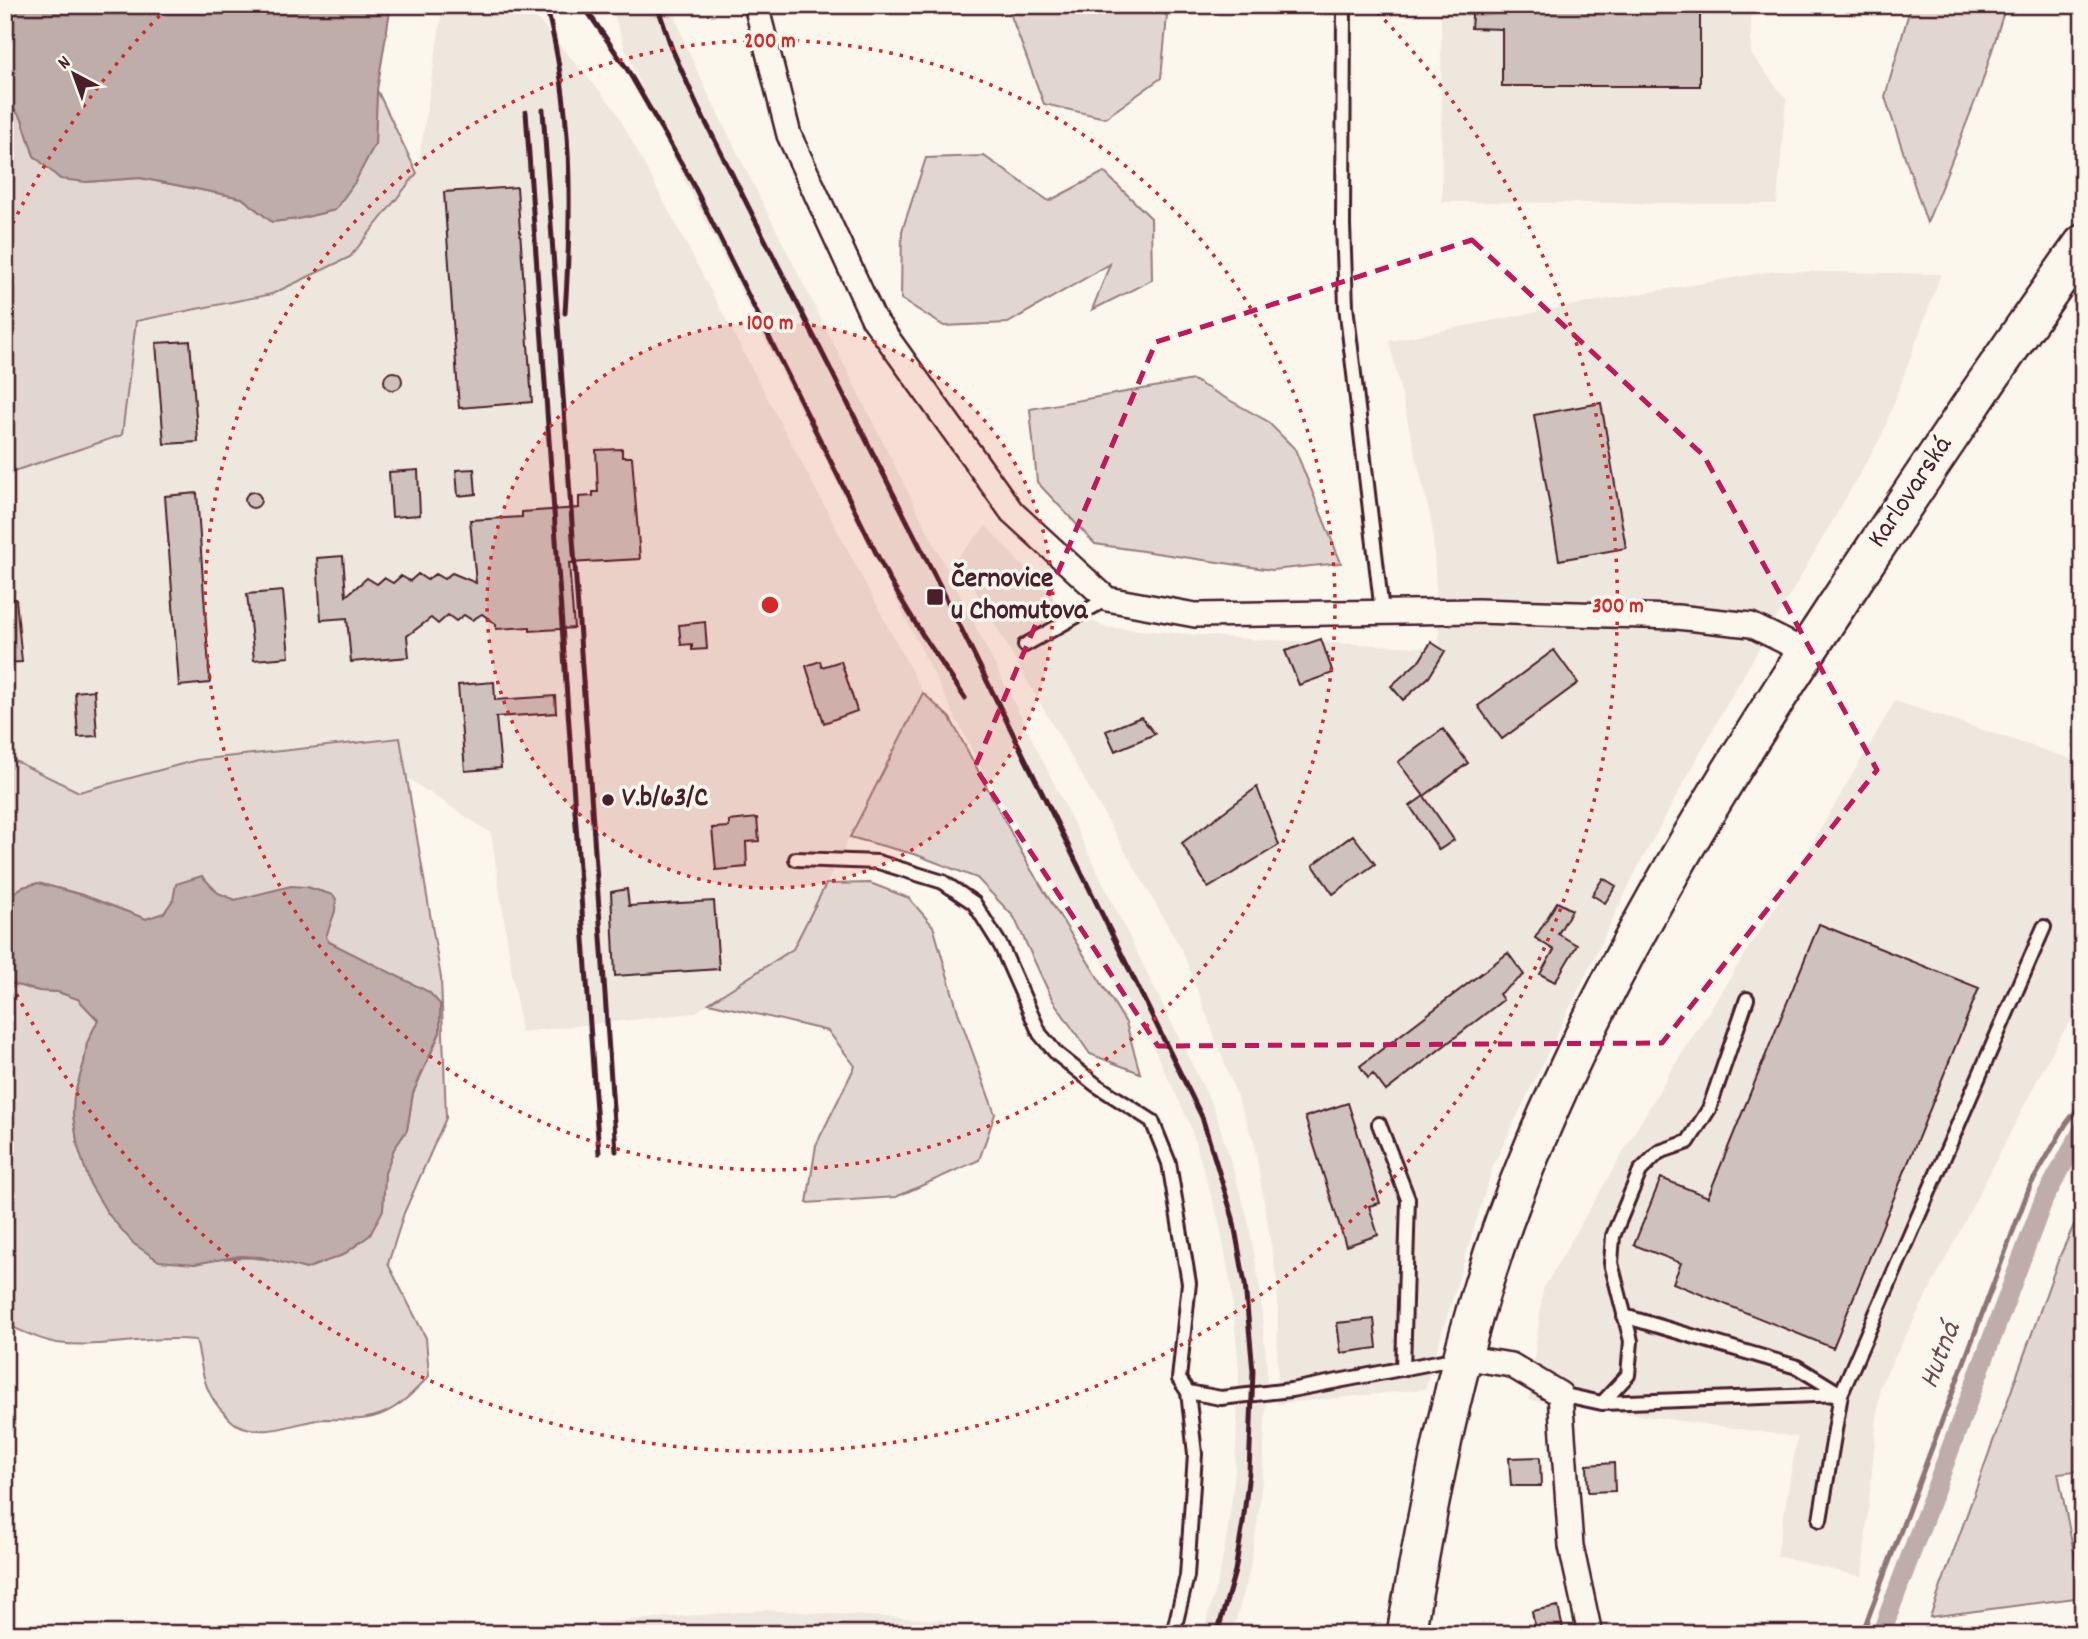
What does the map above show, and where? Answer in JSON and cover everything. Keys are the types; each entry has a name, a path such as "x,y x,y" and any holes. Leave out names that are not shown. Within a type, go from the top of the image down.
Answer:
{"main road":[{"name":"Karlovarská","path":"1406,1634 1429,1500 1462,1357 1504,1223 1549,1112 1584,1040 1658,894 1692,834 1806,652 2018,335 2083,244"}],"street":[{"path":"756,5 789,135 873,318 1012,512 1107,599 1195,615 1478,611 1677,617 1751,625 1806,652"},
{"path":"1462,1357 1511,1364 1560,1394 1570,1546 1590,1634"}],"lane":[{"path":"1344,5 1343,225 1346,306 1382,612"},
{"path":"1025,645 1107,599"},
{"path":"796,859 878,862 943,882 974,903 1001,946 1040,1034 1057,1054 1096,1085 1152,1121 1169,1163 1189,1283 1179,1379 1188,1392 1195,1454 1187,1576 1173,1634"},
{"path":"1820,1520 1842,1394 2045,927"},
{"path":"1602,1403 1628,1375 1630,1341 1611,1263 1612,1236 1640,1171 1659,1152 1688,1142 1709,1109 1746,999"},
{"path":"1379,1124 1408,1199 1403,1368"},
{"path":"1624,1316 1797,1367 1842,1394"},
{"path":"1188,1392 1221,1398 1292,1390 1462,1357"},
{"path":"1560,1394 1602,1403 1842,1394"}],"highlighted area":[{"path":"1472,240 1704,456 1877,770 1662,1043 1158,1046 975,767 1156,342"}],"shaded area":[{"path":"9,5 391,5 377,90 375,144 355,182 335,210 272,222 242,198 140,178 86,182 60,179 34,156 22,119 5,97 5,14"},
{"path":"443,5 525,5 615,109 923,693 793,949 694,1013 521,1032 491,833 407,778 400,739 197,760 79,792 5,756 5,474 122,435 136,321 272,294 350,257 417,173"},
{"path":"611,5 672,5 685,44 711,100 1036,747 1215,1111 1247,1215 1259,1281 1267,1370 1263,1473 1257,1525 1249,1574 1232,1634 1203,1634 1221,1568 1229,1521 1235,1471 1239,1371 1231,1285 1219,1221 1189,1122 1143,1026 980,766 664,139 624,46"},
{"path":"1014,5 1154,5 1167,16 1161,78 1105,118 1044,104 1010,13"},
{"path":"1441,5 1751,5 1751,54 1786,99 1777,204 1442,202"},
{"path":"1911,5 2006,5 1981,86 1927,223 1885,97"},
{"path":"377,90 417,173 350,257 272,294 136,321 122,435 5,474 5,97 22,119 34,156 86,182 140,178 242,198 272,222 335,210 375,144"},
{"path":"984,156 1049,201 1104,172 1151,218 1152,280 1092,310 1110,264 1008,323 944,326 901,299 902,231 926,158"},
{"path":"1773,271 1941,274 1882,435 1727,704 1640,863 1493,1166 1425,1389 1277,1404 1278,1287 1254,1142 1183,952 957,558 986,526 1049,595 1103,627 1249,639 1440,648 1432,525 1389,341 1557,308"},
{"path":"1193,380 1267,421 1295,449 1341,563 1272,570 1095,544 1037,482 1030,409"},
{"path":"923,693 950,718 1030,868 1126,1023 1140,1073 1090,1054 1052,999 1014,917 977,878 917,855 850,837"},
{"path":"1895,701 2083,763 2083,1004 2058,1040 1880,1386 1862,1577 1777,1556 1797,1437 1529,1400 1543,1289 1669,1074 1780,899"},
{"path":"400,738 441,978 446,1118 404,1213 388,1264 426,1338 429,1376 402,1402 377,1416 314,1420 259,1430 236,1424 217,1405 204,1379 196,1340 57,1343 37,1338 5,1324 5,982 39,991 58,992 78,999 98,1020 87,1043 74,1096 73,1115 78,1147 194,1264 250,1258 278,1261 306,1269 383,1210 385,1173 394,1149 407,1130 413,1093 440,1033 439,1004 428,992 329,942 325,937 335,911 333,895 307,887 235,900 218,893 173,900 164,913 146,919 83,895 38,883 23,887 5,898 5,756 79,792 197,760"},
{"path":"202,876 218,893 235,900 291,886 307,887 333,895 336,899 335,911 326,937 329,942 429,992 440,1004 440,1032 413,1093 407,1130 394,1149 385,1173 383,1210 370,1235 343,1255 306,1269 261,1257 240,1256 194,1264 159,1261 134,1244 108,1214 90,1184 78,1147 73,1115 74,1096 87,1043 98,1020 78,999 58,992 39,991 5,982 5,898 23,887 38,883 83,895 146,919 164,913 173,900 176,884"},
{"path":"870,883 909,898 933,926 958,1012 995,1114 979,1160 896,1197 807,1203 816,1145 855,1066 828,1031 709,1003 793,949 826,884"},
{"path":"2083,1205 2083,1470 2058,1473 2083,1597 1930,1617 2059,1258"},
{"path":"764,1610 942,1620 961,1634 523,1634 541,1627"}],"building":[{"path":"1473,5 1700,5 1700,86 1502,86 1502,29 1471,28"},
{"path":"517,187 532,402 459,408 444,192"},
{"path":"190,341 198,442 164,444 156,343"},
{"path":"393,372 399,375 402,381 399,387 393,390 387,387 384,381 387,375"},
{"path":"1601,403 1626,548 1559,560 1534,415"},
{"path":"622,449 622,457 632,457 640,559 569,563 574,628 530,631 530,627 496,629 496,624 482,614 472,620 464,615 456,621 448,615 438,624 431,618 407,636 409,657 351,662 347,618 321,620 317,558 343,556 346,596 367,578 377,584 384,578 393,583 401,576 410,581 418,574 427,580 435,574 444,579 452,573 476,583 470,520 522,517 522,512 579,508 579,497 593,496 593,492 598,492 596,450"},
{"path":"474,469 476,494 458,496 456,470"},
{"path":"418,470 420,515 392,517 389,472"},
{"path":"250,492 256,492 261,500 259,506 250,508 245,503 245,497"},
{"path":"197,493 210,683 179,686 165,496"},
{"path":"283,591 289,657 254,660 247,594"},
{"path":"5,599 16,599 22,662 5,663"},
{"path":"705,622 707,649 692,650 692,644 681,645 679,625"},
{"path":"1321,639 1333,673 1299,685 1285,651"},
{"path":"1431,642 1445,651 1429,677 1403,700 1391,686 1420,660"},
{"path":"1554,650 1578,683 1502,739 1478,706"},
{"path":"820,661 822,667 841,661 857,711 824,723 806,666"},
{"path":"494,682 495,700 555,696 556,713 496,717 501,768 465,771 458,685"},
{"path":"94,690 97,736 78,737 75,692"},
{"path":"1141,717 1155,734 1115,751 1106,731"},
{"path":"1443,729 1468,763 1424,796 1398,762"},
{"path":"1257,787 1279,845 1208,888 1182,843"},
{"path":"1424,796 1454,840 1439,850 1410,806"},
{"path":"757,818 759,841 746,842 747,867 716,870 712,828 729,827 729,821"},
{"path":"1353,835 1375,864 1333,894 1313,865"},
{"path":"1603,878 1616,886 1605,903 1592,895"},
{"path":"627,889 629,906 714,901 719,969 615,976 611,892"},
{"path":"1557,902 1572,910 1558,934 1577,945 1555,982 1540,974 1554,950 1535,938"},
{"path":"1819,924 1979,988 1833,1348 1673,1283 1681,1263 1634,1245 1661,1178 1708,1197"},
{"path":"1508,953 1524,975 1499,994 1503,1000 1386,1091 1373,1074 1368,1078 1360,1066"},
{"path":"1348,1103 1380,1203 1369,1206 1378,1235 1346,1246 1305,1117"},
{"path":"1374,1319 1377,1348 1341,1353 1337,1323"},
{"path":"1540,1457 1541,1486 1511,1486 1509,1458"},
{"path":"1614,1463 1615,1491 1588,1492 1587,1465"},
{"path":"1558,1606 1564,1634 1536,1634 1532,1611"}],"waterway":[{"name":"Hutná","path":"1862,1634 2030,1186 2066,1124 2083,1102"},
{"path":"1881,1634 2044,1199 2083,1129"}],"railway":[{"path":"546,5 555,43 566,120 569,235 565,313"},
{"path":"583,5 627,69 692,182 890,581 965,698"},
{"path":"657,5 672,49 698,107 945,596 1202,1117 1233,1218 1245,1284 1253,1371 1249,1472 1243,1523 1235,1571 1217,1634"},
{"path":"543,110 616,1151"},
{"path":"526,112 599,1153"}],"place":[{"name":"Černovice u Chomutova","path":"935,597"},
{"name":"V.b/63/C","path":"608,800"}]}
